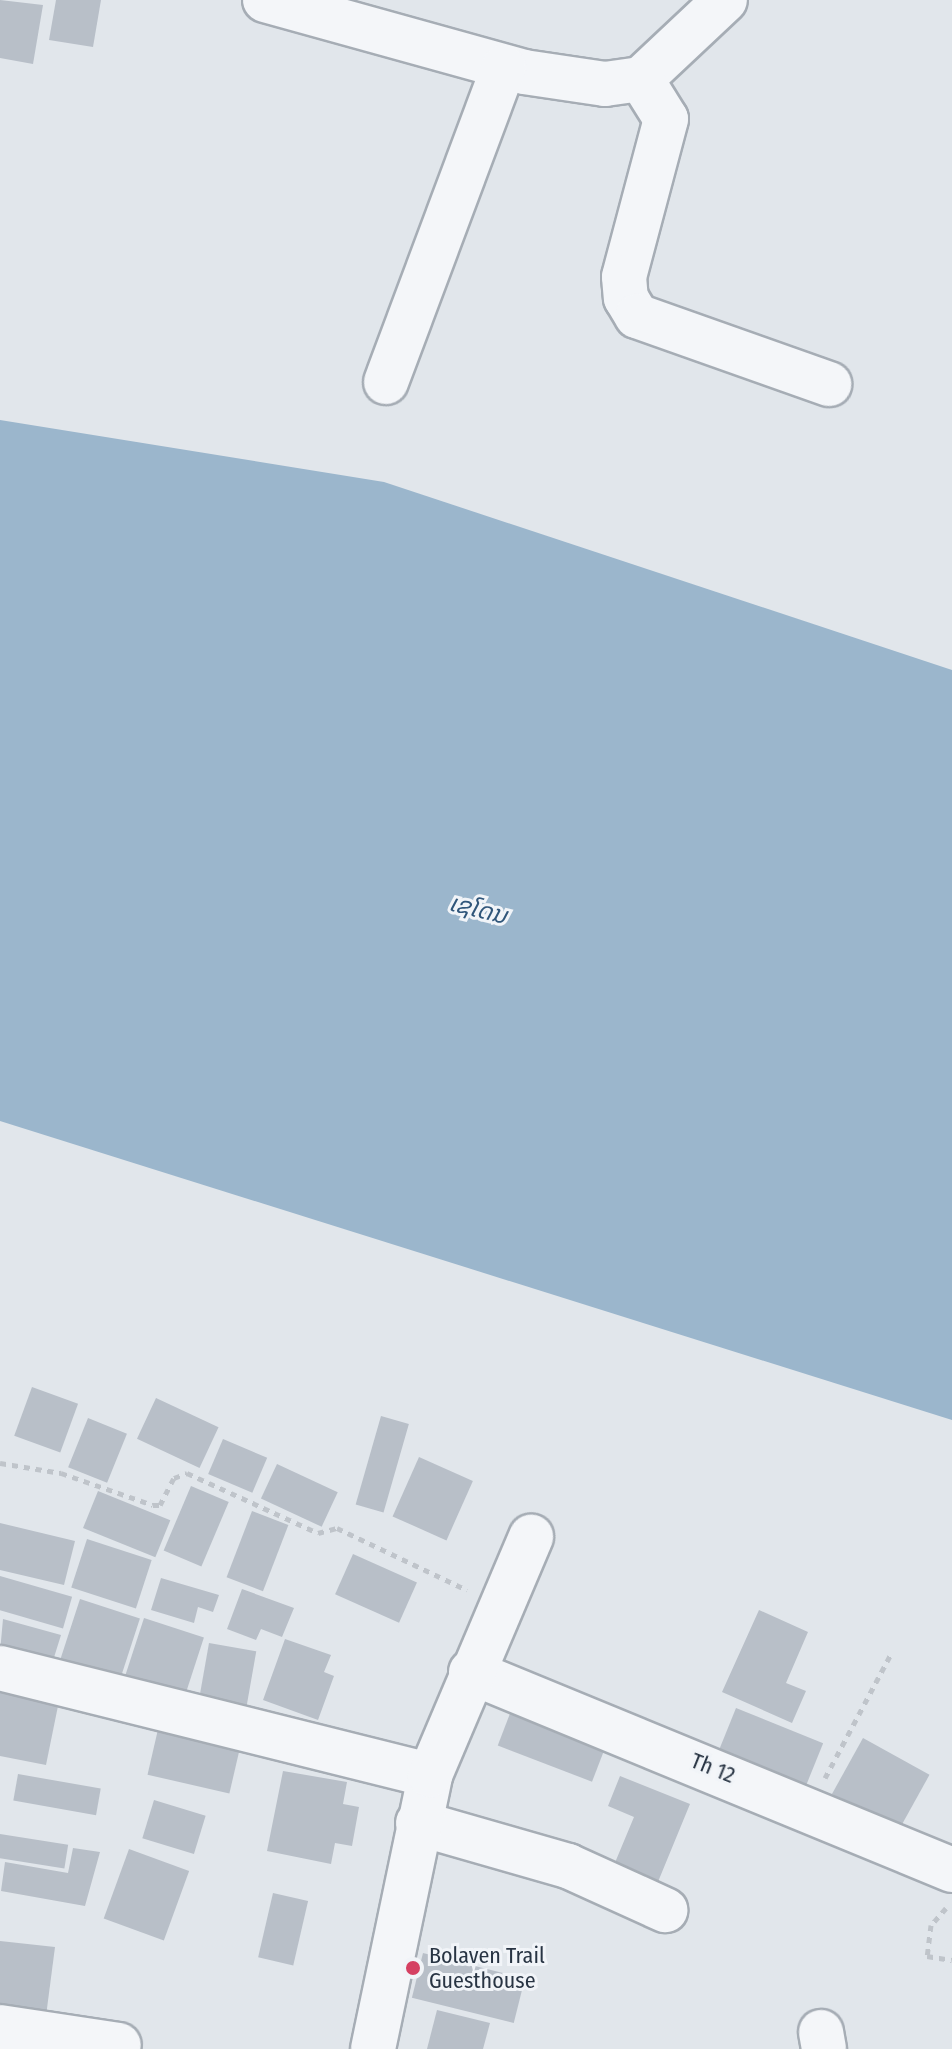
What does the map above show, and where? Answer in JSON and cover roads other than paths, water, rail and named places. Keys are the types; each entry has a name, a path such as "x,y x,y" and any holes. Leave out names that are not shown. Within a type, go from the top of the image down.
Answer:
{"street":[{"path":"265,0 566,82 641,79 725,0"},
{"path":"386,382 504,67"},
{"path":"641,79 666,119 624,277 637,316 829,384"},
{"path":"373,2049 430,1775 471,1672 531,1537"},
{"path":"0,1668 430,1775"},
{"name":"Th 12","path":"471,1672 810,1807 952,1870"},
{"path":"418,1823 568,1866 665,1910"},
{"path":"0,2027 119,2045"}],"water":[{"name":"ເຊໂດນ","path":"0,420 384,482 952,670 952,1420 0,1121"}],"place":[{"name":"Bolaven Trail Guesthouse","path":"413,1968"}]}
